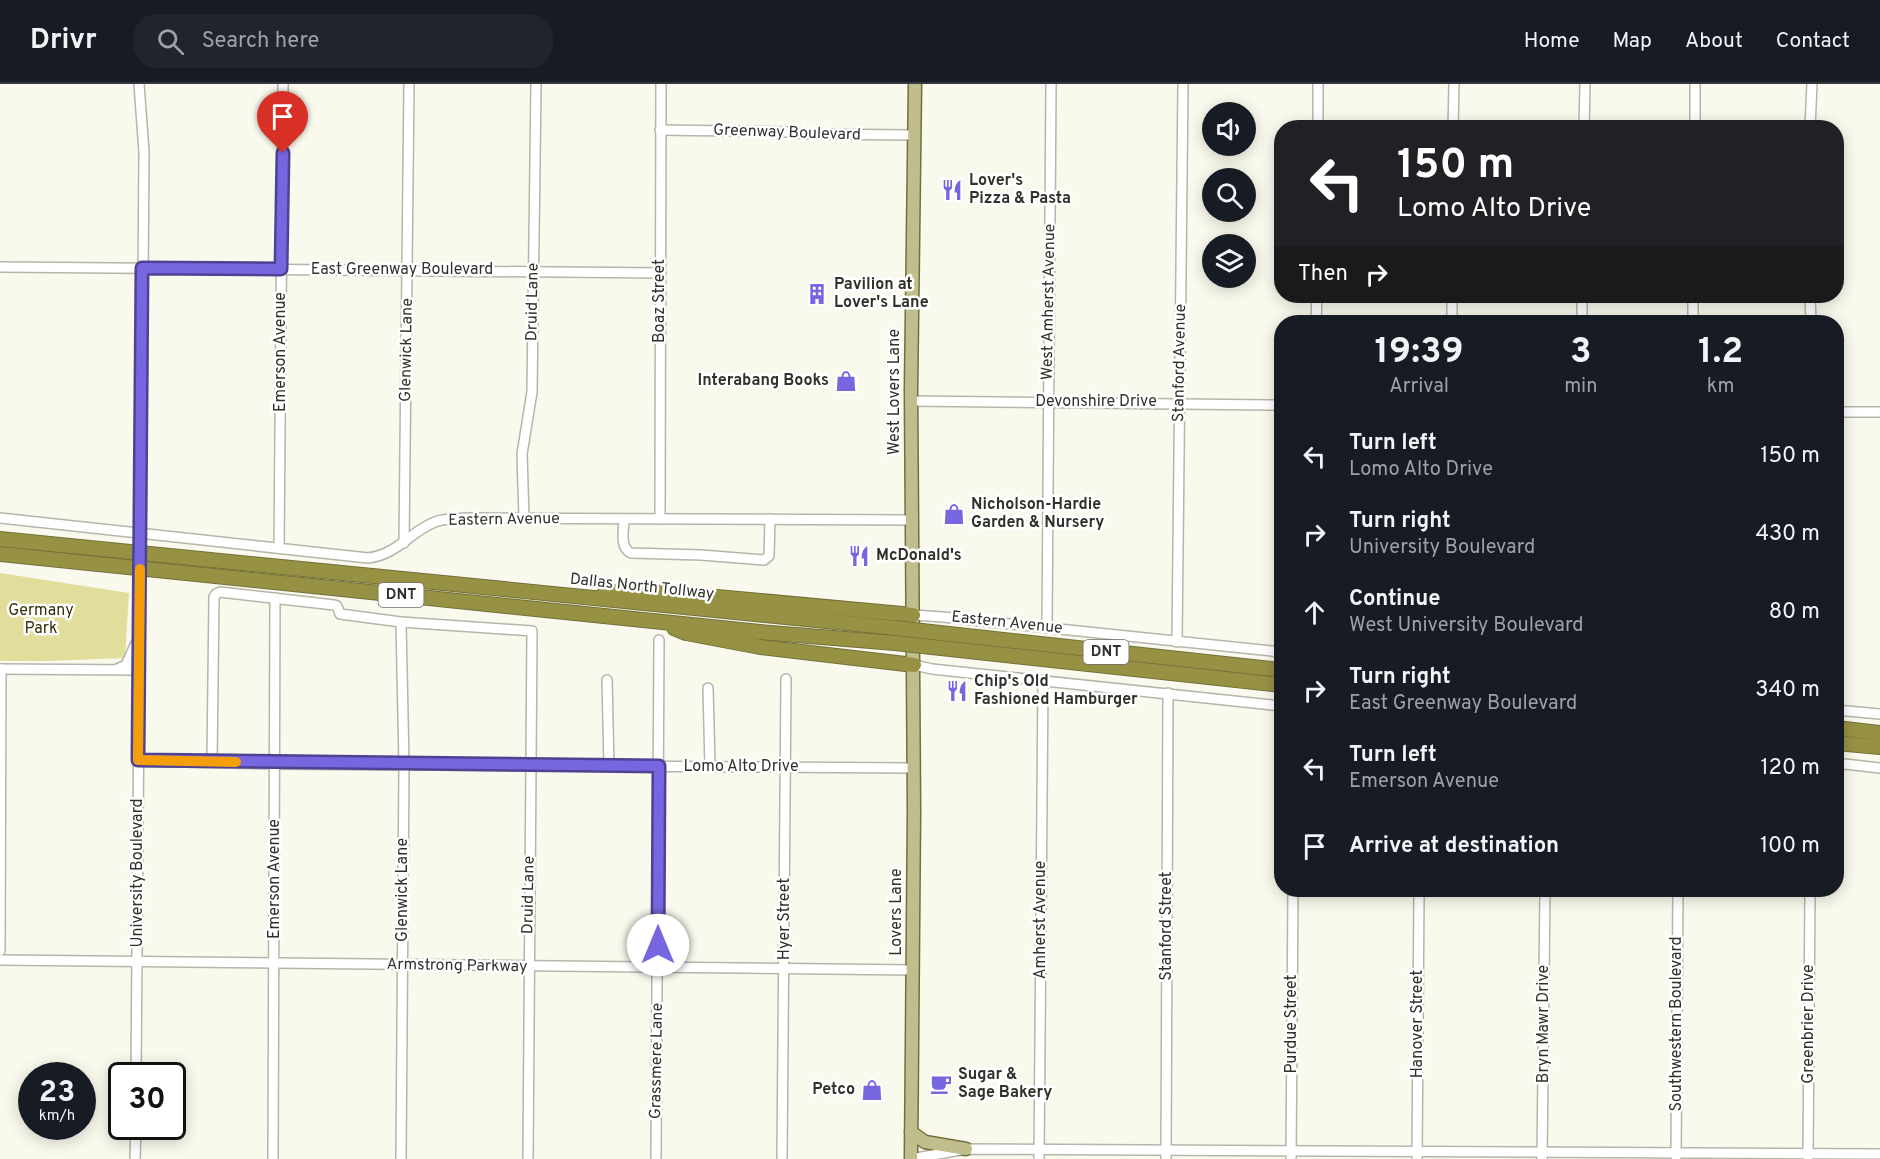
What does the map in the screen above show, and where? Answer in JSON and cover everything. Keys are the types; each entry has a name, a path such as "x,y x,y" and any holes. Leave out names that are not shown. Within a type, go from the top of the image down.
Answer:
{"highway":[{"name":"Dallas North Tollway","path":"0,539 896,628 1274,669"},
{"name":"Dallas North Tollway","path":"0,554 895,643 1274,684"},
{"path":"583,598 619,592 673,593 913,615"},
{"path":"652,620 686,633 760,646 914,665"},
{"path":"1844,729 1880,732"},
{"path":"1844,744 1880,747"}],"main road":[{"name":"West Lovers Lane","path":"914,665 911,401 915,84"},
{"name":"Lovers Lane","path":"911,1159 914,665"},
{"path":"911,1132 925,1142 966,1149"}],"street":[{"name":"University Boulevard","path":"136,1062 144,152 139,84"},
{"name":"Emerson Avenue","path":"279,548 283,84"},
{"name":"Glenwick Lane","path":"404,543 409,84"},
{"name":"Druid Lane","path":"524,518 522,454 532,392 536,84"},
{"name":"Boaz Street","path":"660,519 661,84"},
{"name":"West Amherst Avenue","path":"1047,627 1051,84"},
{"name":"Stanford Avenue","path":"1177,642 1183,84"},
{"path":"1318,84 1318,120"},
{"path":"1453,120 1454,84"},
{"path":"1584,120 1585,84"},
{"path":"1695,84 1695,120"},
{"path":"1810,120 1812,84"},
{"name":"Greenway Boulevard","path":"660,130 789,132 804,135 914,135"},
{"name":"East Greenway Boulevard","path":"0,267 660,273"},
{"name":"Devonshire Drive","path":"911,401 1180,402 1274,405"},
{"path":"1844,412 1880,412"},
{"name":"Eastern Avenue","path":"0,518 141,538 279,548 368,558 390,553 428,525 445,519 912,520"},
{"path":"624,519 623,544 627,552 764,560 769,556 770,519"},
{"path":"212,761 213,597 216,594 220,592 334,604 340,614 401,622"},
{"name":"Emerson Avenue","path":"273,1159 275,598"},
{"name":"Eastern Avenue","path":"913,615 943,616 1274,650"},
{"name":"Glenwick Lane","path":"401,622 404,764 401,1159"},
{"name":"Druid Lane","path":"401,622 532,631 528,1159"},
{"path":"112,670 126,665 139,635"},
{"name":"Grassmere Lane","path":"657,1159 659,640"},
{"path":"914,665 932,669 1274,705"},
{"path":"0,951 0,669 138,670"},
{"name":"Hyer Street","path":"782,1159 786,679"},
{"path":"607,680 609,766"},
{"name":"Amherst Avenue","path":"1039,1154 1043,680"},
{"path":"708,688 710,766"},
{"name":"Stanford Street","path":"1166,1155 1168,693"},
{"path":"1844,711 1880,714"},
{"name":"Lomo Alto Drive","path":"138,760 274,764 913,768"},
{"path":"1844,764 1880,768"},
{"name":"Purdue Street","path":"1291,1155 1293,897"},
{"name":"Hanover Street","path":"1417,1155 1419,897"},
{"name":"Bryn Mawr Drive","path":"1543,1156 1545,897"},
{"name":"Southwestern Boulevard","path":"1676,1156 1678,897"},
{"name":"Greenbrier Drive","path":"1808,1156 1810,897"},
{"name":"Armstrong Parkway","path":"0,960 913,970"},
{"path":"135,1159 136,1140"},
{"path":"911,1159 966,1149 1039,1154 1166,1155 1808,1156 1880,1154"}],"green space":[{"name":"Germany Park","path":"0,573 129,593 125,658 0,661"}],"slow traffic":[{"path":"140,569 138,760 236,762"}],"place":[{"name":"Lover's Pizza & Pasta","path":"952,190"},
{"name":"Pavilion at Lover's Lane","path":"817,294"},
{"name":"Interabang Books","path":"846,381"},
{"name":"Nicholson-Hardie Garden & Nursery","path":"954,514"},
{"name":"McDonald's","path":"859,556"},
{"name":"Chip's Old Fashioned Hamburger","path":"957,691"},
{"name":"Sugar & Sage Bakery","path":"941,1084"},
{"name":"Petco","path":"872,1090"}],"route":[{"path":"283,153 281,269 142,268 138,760 274,764 659,766 658,945"}]}
